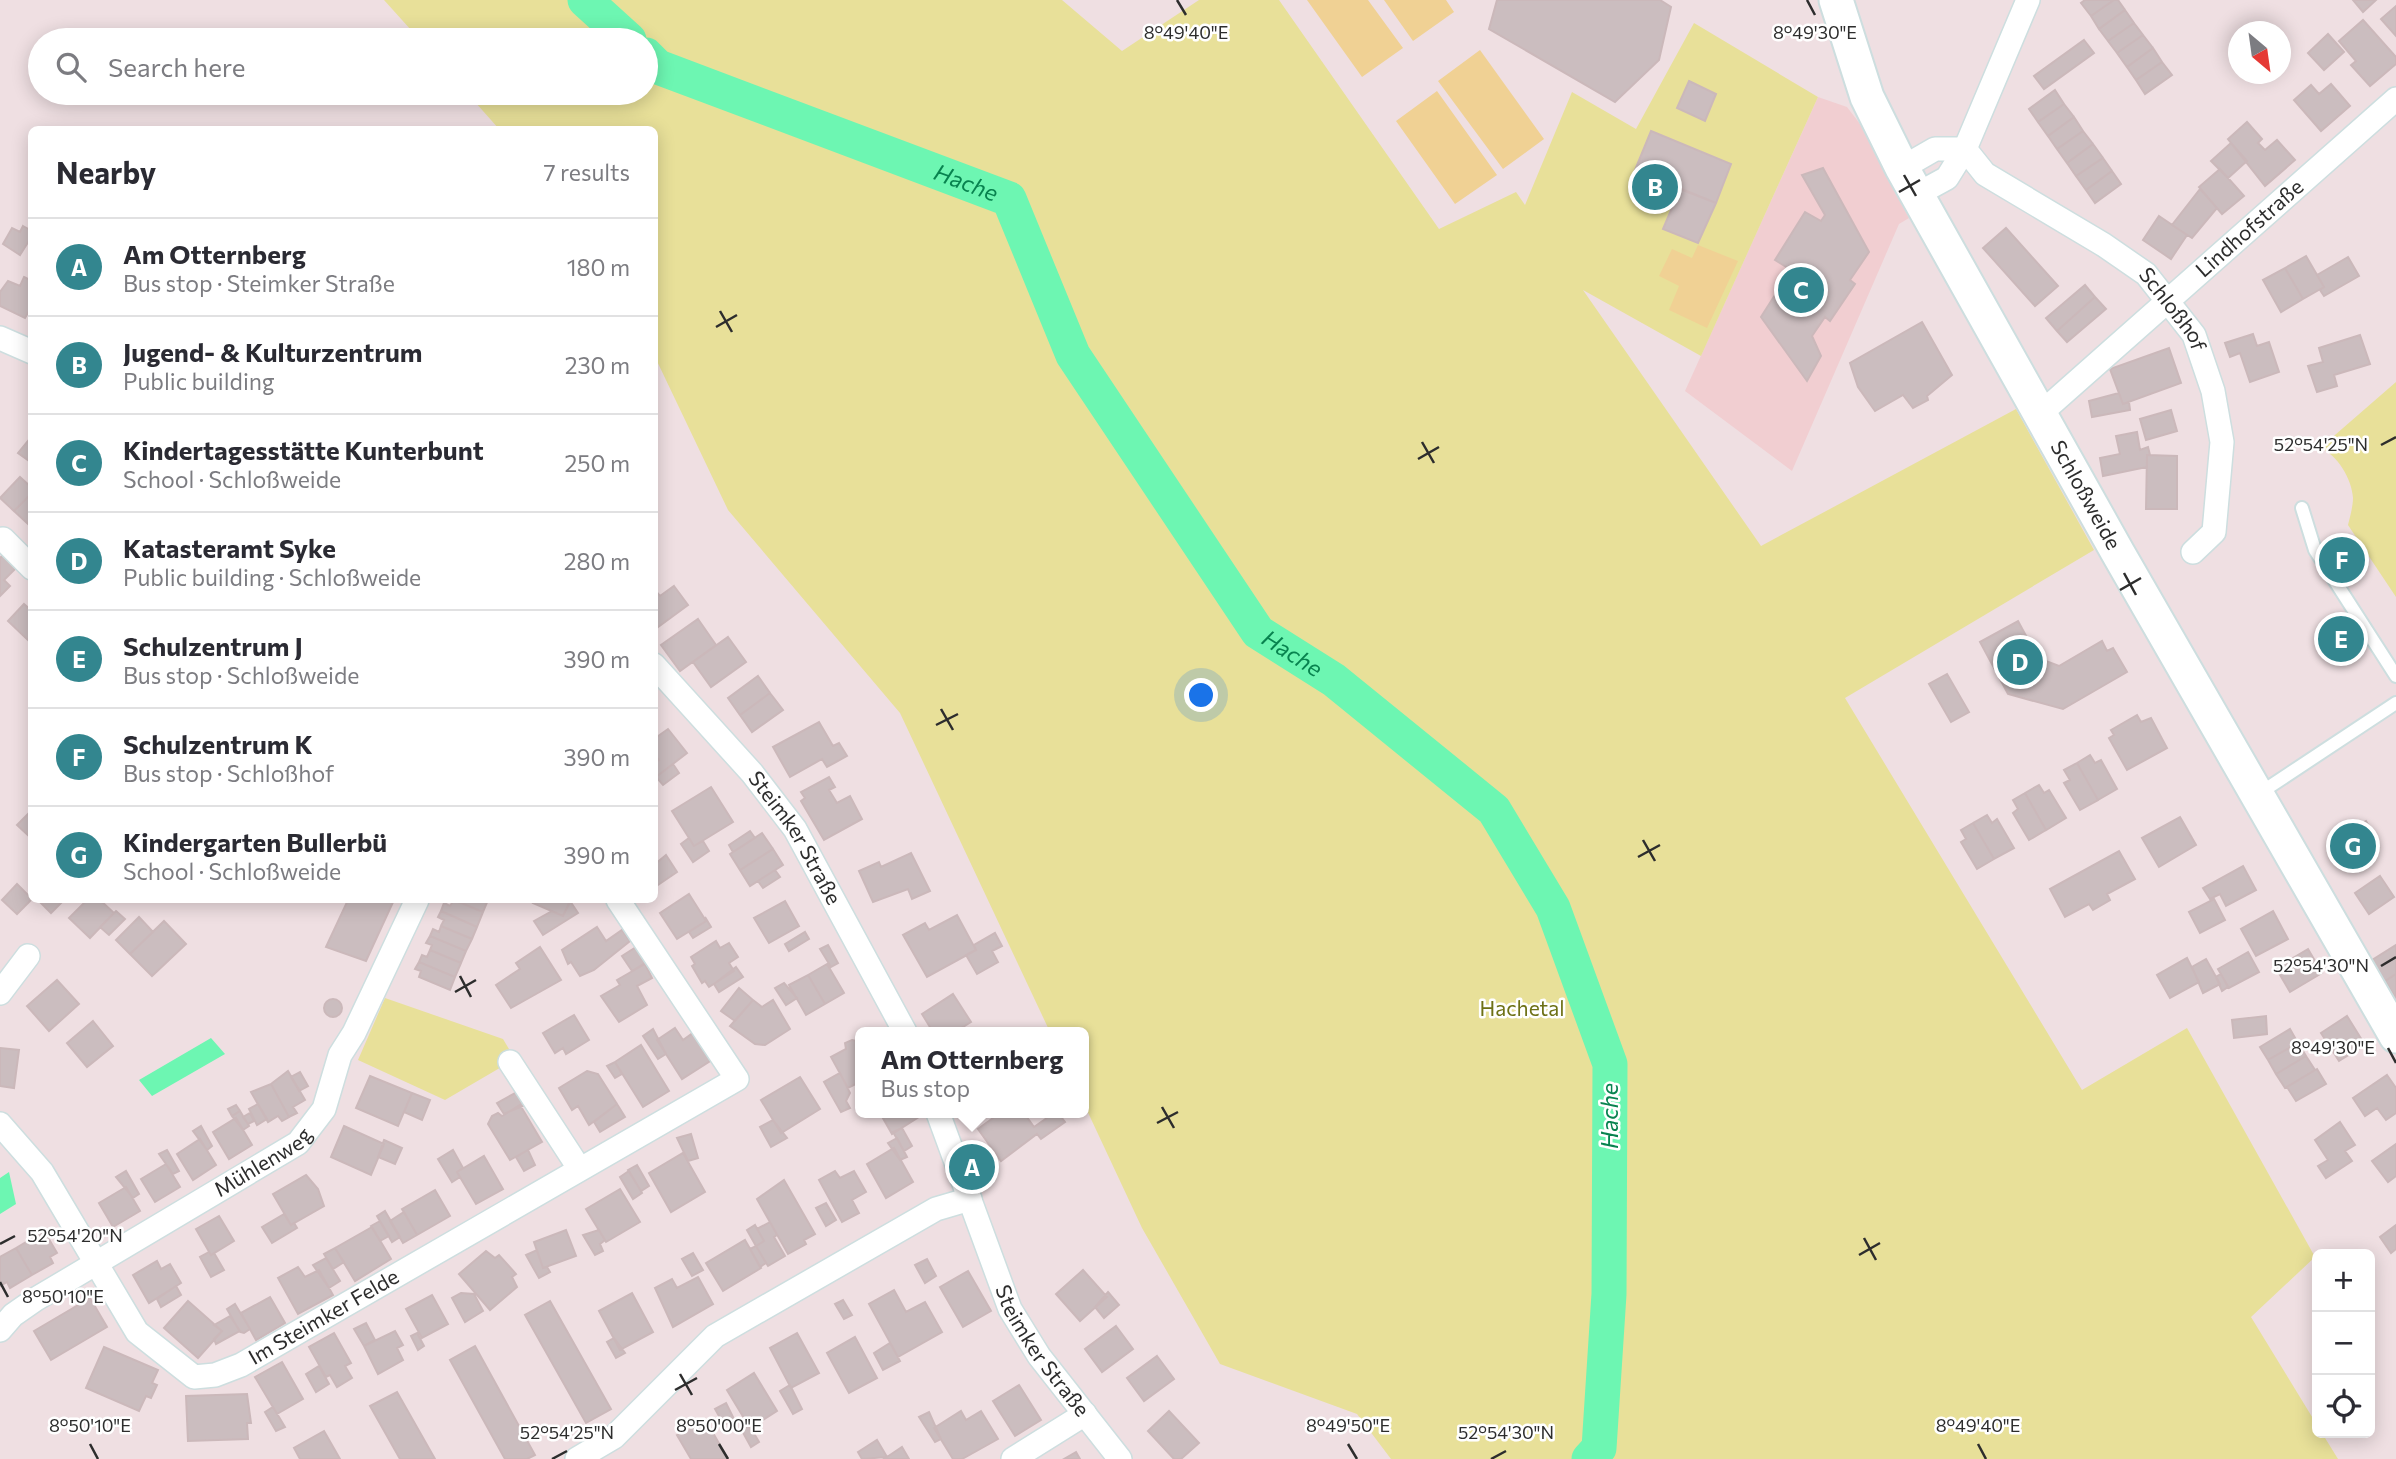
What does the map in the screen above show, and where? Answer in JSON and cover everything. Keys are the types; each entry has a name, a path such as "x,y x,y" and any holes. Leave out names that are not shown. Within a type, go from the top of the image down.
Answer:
{"street":[{"name":"Schloßweide","path":"1836,0 1867,97 1909,181 2396,1036"},
{"path":"1909,181 1935,149 1965,149 2028,0"},
{"name":"Lindhofstraße","path":"2040,414 2396,99"},
{"name":"Schloßhof","path":"1965,149 1985,174 2104,245 2146,274 2194,335 2213,391 2222,442 2214,532 2193,552"},
{"path":"0,338 28,350"},
{"path":"3,539 28,564"},
{"name":"Steimker Straße","path":"658,670 752,773 795,829 902,1027"},
{"name":"Mühlenweg","path":"0,1330 13,1315 36,1299 298,1143 324,1109 340,1055 354,1033 415,903"},
{"name":"Im Steimker Felde","path":"0,1124 42,1172 137,1332 194,1377 215,1376 241,1365 737,1079 620,903"},
{"path":"0,993 28,956"},
{"path":"510,1062 579,1168"},
{"name":"Steimker Straße","path":"940,1118 1010,1309 1039,1356 1120,1459"},
{"path":"578,1459 614,1437 715,1336 936,1209 970,1199"},
{"path":"1013,1459 1085,1414"}],"lane":[{"path":"2302,508 2315,550 2396,676"},
{"path":"2257,796 2396,703"}],"shaded area":[{"path":"1307,0 1368,0 1403,48 1362,77"},
{"path":"1384,0 1446,0 1454,12 1413,41"},
{"path":"1480,50 1544,139 1503,169 1438,81"},
{"path":"1437,91 1497,175 1455,204 1396,121"},
{"path":"1818,97 1847,107 1860,124 1909,218 1899,224 1792,471 1685,391"},
{"path":"1698,245 1738,261 1707,328 1669,310 1679,286 1659,276 1672,249 1692,258"},
{"path":"211,1038 225,1054 152,1096 139,1080"},
{"path":"9,1172 16,1204 0,1214 0,1178"}],"green space":[{"name":"Hachetal","path":"384,0 1062,0 1122,51 1199,0 1279,0 1439,229 1516,192 1525,205 1572,92 1636,129 1694,23 1818,97 1701,356 1583,290 1761,546 2016,409 2094,550 1845,698 2082,1090 2187,1028 2312,1252 2312,1260 2251,1317 2312,1417 2312,1438 2325,1438 2338,1459 1391,1459 1357,1414 1220,1364 1142,1228 1089,1115 1089,1027 1048,1027 900,713 728,510 658,363 658,126 496,126 478,105 658,105 658,28 409,28"},
{"path":"2396,382 2396,597 2348,525 2353,498 2347,475 2338,461 2320,448"},
{"path":"385,998 503,1039 515,1059 445,1100 358,1060"}],"building":[{"path":"1497,0 1660,0 1671,7 1659,60 1615,102 1489,29"},
{"path":"2085,0 2114,0 2091,16 2081,3"},
{"path":"2118,0 2125,10 2099,29 2091,16"},
{"path":"2353,0 2376,0 2363,12"},
{"path":"2396,6 2396,36 2381,19"},
{"path":"2125,10 2134,23 2108,41 2099,29"},
{"path":"2363,20 2396,57 2396,64 2370,86 2351,65 2356,61 2339,41"},
{"path":"2134,23 2143,35 2117,53 2108,41"},
{"path":"2328,34 2344,52 2324,70 2308,53"},
{"path":"2143,35 2153,48 2127,67 2117,53"},
{"path":"2084,40 2094,53 2044,89 2034,76"},
{"path":"2153,48 2162,62 2136,80 2127,67"},
{"path":"2162,62 2172,75 2145,94 2136,80"},
{"path":"1689,81 1716,94 1705,121 1677,108"},
{"path":"2331,84 2350,106 2321,131 2294,100 2311,85 2319,94"},
{"path":"2055,90 2064,104 2038,122 2029,109"},
{"path":"2064,104 2074,117 2048,136 2038,122"},
{"path":"2074,117 2083,131 2057,149 2048,136"},
{"path":"2247,122 2262,139 2258,143 2265,150 2277,140 2295,160 2265,186 2228,139"},
{"path":"1651,131 1731,164 1716,203 1635,170"},
{"path":"2083,131 2093,144 2067,163 2057,149"},
{"path":"2231,143 2247,161 2228,178 2211,161"},
{"path":"2093,144 2103,158 2076,176 2067,163"},
{"path":"2103,158 2112,171 2086,190 2076,176"},
{"path":"1823,168 1869,252 1850,280 1855,284 1830,321 1825,317 1812,336 1821,356 1807,381 1761,317 1791,270 1775,260 1805,212 1821,221 1825,215 1802,175"},
{"path":"2220,169 2244,196 2222,214 2199,187"},
{"path":"2112,171 2121,184 2095,203 2086,190"},
{"path":"1680,189 1716,203 1698,243 1663,229"},
{"path":"2200,189 2217,208 2192,238 2172,225"},
{"path":"2159,216 2187,235 2171,259 2143,240"},
{"path":"23,226 28,229 28,242 20,255 3,244 12,228 20,232"},
{"path":"2006,228 2058,286 2035,306 1983,248"},
{"path":"2306,256 2324,287 2303,299 2285,268"},
{"path":"2348,257 2359,276 2324,296 2320,290 2324,287 2317,275"},
{"path":"2285,268 2303,299 2281,312 2263,280"},
{"path":"24,277 28,279 28,313 25,318 0,306 0,292 8,281 20,286"},
{"path":"2085,285 2095,297 2057,331 2046,318"},
{"path":"2095,297 2106,309 2067,342 2057,331"},
{"path":"1922,322 1952,375 1927,396 1928,400 1913,408 1903,395 1875,411 1858,387 1850,363"},
{"path":"2253,334 2257,346 2269,342 2279,372 2250,382 2240,353 2230,357 2225,343"},
{"path":"2360,335 2370,364 2334,375 2337,386 2317,392 2308,366 2323,362 2319,348"},
{"path":"2169,348 2181,383 2123,404 2110,369"},
{"path":"2119,393 2123,404 2129,402 2130,410 2092,417 2089,401"},
{"path":"2171,410 2177,431 2146,440 2140,419"},
{"path":"2137,432 2140,450 2148,447 2150,455 2147,455 2147,467 2103,476 2100,458 2120,454 2116,436"},
{"path":"28,441 28,460 18,453"},
{"path":"2147,455 2177,456 2177,509 2146,509"},
{"path":"20,477 28,484 28,497 14,511 0,498"},
{"path":"28,497 28,524 14,511"},
{"path":"5,553 18,566 4,580 10,586 0,596 0,558"},
{"path":"674,586 688,605 658,627 658,594 660,596"},
{"path":"24,604 28,608 28,640 8,621"},
{"path":"698,619 716,645 680,671 661,645"},
{"path":"2018,621 2038,658 2059,666 2102,641 2107,651 2113,648 2127,672 2063,709 2008,694 1980,642"},
{"path":"728,637 746,662 711,687 693,662"},
{"path":"1947,674 1969,712 1951,722 1929,684"},
{"path":"758,676 770,693 740,715 728,698"},
{"path":"770,693 783,710 752,732 740,715"},
{"path":"2137,715 2141,722 2151,718 2167,748 2127,770 2109,738 2114,735 2111,730"},
{"path":"819,722 833,746 839,743 847,756 827,767 822,759 790,777 773,747"},
{"path":"668,729 687,753 658,775 659,760 658,736"},
{"path":"2090,755 2095,763 2101,760 2117,789 2098,800 2077,763"},
{"path":"2077,763 2098,800 2080,810 2064,783 2070,780 2064,770"},
{"path":"673,764 679,773 663,785 658,775"},
{"path":"829,777 835,787 829,790 837,803 850,796 862,819 824,840 801,801 805,798 801,792"},
{"path":"2039,785 2044,793 2049,790 2066,818 2046,830 2025,793"},
{"path":"711,787 733,822 694,846 672,811"},
{"path":"2025,793 2046,830 2029,840 2013,813 2018,809 2013,800"},
{"path":"28,814 28,835 17,825"},
{"path":"1987,815 1992,823 1997,819 2014,848 1994,859 1973,823"},
{"path":"2180,817 2196,845 2159,867 2142,838"},
{"path":"2366,821 2379,847 2346,864 2332,838"},
{"path":"1973,823 1994,859 1977,869 1961,842 1966,839 1961,830"},
{"path":"750,831 755,838 733,852 729,845"},
{"path":"762,833 773,849 740,870 730,854"},
{"path":"689,838 694,846 703,841 709,851 693,862 681,844"},
{"path":"773,849 783,865 750,886 740,870"},
{"path":"2119,851 2135,879 2107,894 2110,900 2093,910 2089,904 2065,917 2050,889"},
{"path":"911,853 930,891 912,899 908,889 873,902 859,871 879,862 881,867"},
{"path":"666,855 677,872 658,885 658,862"},
{"path":"2243,866 2256,890 2226,906 2220,894 2210,899 2203,888"},
{"path":"775,870 780,877 763,888 758,881"},
{"path":"2380,876 2394,897 2369,914 2355,893"},
{"path":"17,884 28,895 28,903 17,914 2,900"},
{"path":"689,894 706,921 677,939 660,913"},
{"path":"2214,899 2225,920 2200,933 2189,912"},
{"path":"785,901 799,926 769,943 754,918"},
{"path":"41,903 61,903 51,913"},
{"path":"84,903 103,903 114,913 90,938 69,918"},
{"path":"347,903 393,903 366,961 326,947"},
{"path":"444,903 450,906 452,903 461,903 483,912 477,927 441,911"},
{"path":"461,903 487,903 483,912"},
{"path":"533,903 570,903 563,916"},
{"path":"571,903 578,913 543,935 534,921 552,911 563,916"},
{"path":"116,911 125,919 109,935 100,927"},
{"path":"441,911 477,927 472,939 441,926 444,920 438,917"},
{"path":"2273,911 2288,939 2256,956 2241,929"},
{"path":"957,915 976,950 927,977 903,935 925,923 929,930"},
{"path":"139,917 153,932 130,954 116,940"},
{"path":"705,917 711,927 693,938 689,932 706,921"},
{"path":"164,921 186,944 152,976 130,954"},
{"path":"441,926 472,939 466,951 430,936 433,929 439,932"},
{"path":"597,927 606,941 622,930 630,941 594,970 580,976 571,962 568,964 562,950"},
{"path":"805,932 809,939 789,951 785,944"},
{"path":"995,933 1002,946 992,951 998,962 977,974 966,955 976,950 974,945"},
{"path":"430,936 466,951 461,963 430,950 432,945 426,943"},
{"path":"716,941 720,948 729,943 738,957 729,963 734,971 709,987 705,981 702,983 692,966 695,964 691,957"},
{"path":"641,944 650,960 632,971 622,956"},
{"path":"828,945 838,963 831,967 820,949"},
{"path":"2396,945 2396,974 2385,981 2372,960"},
{"path":"540,947 561,980 511,1008 496,985 520,969 516,963"},
{"path":"2308,949 2322,973 2290,992 2276,968"},
{"path":"430,950 461,963 455,977 419,962 422,955 427,957"},
{"path":"2248,952 2259,972 2229,988 2218,969"},
{"path":"2187,958 2199,982 2170,998 2157,975"},
{"path":"2206,959 2220,984 2203,993 2192,967"},
{"path":"419,962 455,977 450,990 419,977 421,971 415,969"},
{"path":"645,964 652,978 637,986 647,1005 619,1022 601,996 620,985 617,980"},
{"path":"827,964 844,993 825,1004 808,975"},
{"path":"736,967 743,977 719,992 714,984"},
{"path":"2221,974 2228,987 2222,991 2216,977"},
{"path":"2396,974 2396,999 2385,981"},
{"path":"808,975 825,1004 806,1015 789,985"},
{"path":"57,980 79,1004 49,1031 27,1006"},
{"path":"784,983 797,998 786,1005 775,988"},
{"path":"739,988 753,1000 735,1021 721,1011"},
{"path":"953,994 971,1022 963,1027 930,1027 922,1014"},
{"path":"333,999 339,1002 342,1008 339,1014 333,1017 327,1014 324,1008 327,1002"},
{"path":"753,1000 762,1007 773,1000 790,1029 765,1045 755,1044 730,1026"},
{"path":"574,1015 589,1040 566,1054 563,1048 555,1053 543,1033"},
{"path":"2266,1016 2267,1034 2234,1038 2232,1020"},
{"path":"2347,1016 2365,1045 2339,1061 2321,1033"},
{"path":"93,1021 113,1046 87,1067 67,1043"},
{"path":"675,1028 683,1040 697,1030 715,1058 682,1079 657,1040"},
{"path":"653,1029 666,1054 658,1059 643,1036"},
{"path":"2290,1029 2298,1043 2268,1060 2260,1047"},
{"path":"855,1041 855,1084 848,1088 831,1057 846,1049 845,1043"},
{"path":"2298,1043 2306,1056 2276,1074 2268,1060"},
{"path":"641,1045 669,1091 643,1107 615,1062"},
{"path":"0,1048 19,1050 14,1088 0,1086"},
{"path":"2306,1056 2315,1070 2285,1088 2276,1074"},
{"path":"615,1062 622,1074 615,1078 607,1066"},
{"path":"2317,1069 2326,1084 2296,1101 2287,1087"},
{"path":"288,1071 305,1100 293,1107 297,1113 289,1117 271,1084"},
{"path":"587,1071 598,1074 617,1104 589,1125 578,1106 572,1110 559,1088"},
{"path":"300,1072 308,1086 299,1091 291,1077"},
{"path":"840,1073 850,1093 846,1101 850,1108 841,1112 824,1082"},
{"path":"2387,1075 2396,1088 2396,1113 2386,1120 2377,1108 2365,1116 2353,1098"},
{"path":"370,1076 412,1093 398,1126 356,1108"},
{"path":"800,1077 820,1109 781,1133 761,1100"},
{"path":"271,1084 289,1117 282,1121 278,1116 268,1122 251,1092"},
{"path":"517,1092 525,1105 504,1114 497,1103"},
{"path":"412,1093 430,1100 422,1120 404,1112"},
{"path":"258,1104 267,1119 257,1125 249,1109"},
{"path":"617,1104 625,1117 600,1132 594,1122"},
{"path":"236,1105 240,1111 232,1116 228,1109"},
{"path":"520,1105 542,1142 510,1160 488,1124 492,1116 498,1113 502,1116"},
{"path":"240,1111 249,1126 243,1130 232,1116"},
{"path":"250,1113 254,1121 248,1124 243,1117"},
{"path":"236,1118 252,1145 229,1159 213,1132"},
{"path":"883,1118 917,1118 892,1134"},
{"path":"993,1118 1028,1118 1034,1127 1047,1118 1062,1118 1065,1122 1041,1139 1037,1134 1001,1161 978,1129"},
{"path":"773,1120 787,1138 771,1147 760,1127"},
{"path":"2340,1122 2355,1145 2345,1151 2352,1161 2326,1178 2318,1166 2328,1160 2315,1140"},
{"path":"201,1126 212,1146 207,1150 193,1131"},
{"path":"344,1126 384,1144 371,1175 331,1157"},
{"path":"902,1128 912,1146 904,1151 893,1132"},
{"path":"691,1134 698,1158 688,1161 677,1138"},
{"path":"897,1138 907,1157 900,1160 888,1143"},
{"path":"200,1139 216,1165 193,1180 177,1154"},
{"path":"384,1140 402,1148 395,1164 378,1157"},
{"path":"2396,1144 2396,1176 2388,1182 2372,1161"},
{"path":"894,1148 913,1182 886,1198 867,1164"},
{"path":"167,1150 179,1171 173,1174 159,1154"},
{"path":"453,1150 463,1168 457,1172 460,1177 452,1182 438,1159"},
{"path":"528,1150 535,1165 524,1171 516,1157"},
{"path":"683,1153 705,1192 671,1212 649,1173"},
{"path":"484,1156 503,1189 476,1204 457,1172"},
{"path":"166,1164 180,1187 155,1202 141,1179"},
{"path":"637,1165 649,1186 641,1191 628,1170"},
{"path":"126,1171 139,1194 133,1198 116,1177"},
{"path":"629,1171 642,1193 633,1199 620,1177"},
{"path":"835,1171 840,1178 854,1171 866,1192 852,1200 859,1213 842,1222 819,1180"},
{"path":"306,1175 318,1189 324,1206 291,1225 273,1194"},
{"path":"784,1180 815,1234 804,1240 806,1244 788,1254 757,1199"},
{"path":"126,1187 140,1211 113,1227 99,1203"},
{"path":"620,1189 640,1222 606,1242 586,1209"},
{"path":"435,1190 450,1216 417,1235 402,1209"},
{"path":"826,1203 836,1220 826,1226 816,1208"},
{"path":"385,1211 400,1237 392,1242 377,1216"},
{"path":"404,1212 417,1235 403,1243 390,1221"},
{"path":"284,1214 291,1225 294,1223 297,1228 272,1243 262,1227"},
{"path":"219,1216 234,1241 211,1255 196,1229"},
{"path":"380,1221 389,1236 380,1241 371,1226"},
{"path":"770,1222 777,1235 774,1237 785,1256 768,1266 756,1246 764,1241 757,1229"},
{"path":"755,1225 764,1241 756,1246 747,1230"},
{"path":"2396,1225 2396,1249 2391,1253 2380,1237"},
{"path":"372,1227 391,1259 355,1281 335,1248"},
{"path":"43,1229 57,1253 50,1257 53,1263 32,1275 16,1248"},
{"path":"566,1230 576,1256 543,1268 534,1242"},
{"path":"599,1230 605,1240 600,1244 603,1251 595,1255 583,1235"},
{"path":"745,1240 761,1268 723,1291 706,1263"},
{"path":"756,1246 766,1263 760,1267 750,1249"},
{"path":"16,1248 32,1275 10,1288 7,1282 0,1286 0,1257"},
{"path":"335,1248 344,1262 333,1269 324,1254"},
{"path":"537,1250 543,1268 547,1267 550,1272 539,1278 526,1255"},
{"path":"486,1251 495,1258 499,1255 516,1274 512,1277 517,1287 490,1310 459,1274"},
{"path":"209,1252 211,1255 214,1253 224,1270 211,1277 200,1257"},
{"path":"693,1253 703,1270 692,1276 682,1259"},
{"path":"326,1258 340,1281 329,1288 313,1265"},
{"path":"927,1259 936,1276 925,1283 915,1265"},
{"path":"157,1261 161,1269 170,1264 181,1283 149,1303 133,1275"},
{"path":"298,1267 305,1277 319,1270 333,1295 298,1314 278,1278"},
{"path":"1083,1270 1107,1297 1080,1321 1056,1294"},
{"path":"968,1271 991,1311 963,1327 940,1287"},
{"path":"698,1277 713,1304 673,1327 655,1288 672,1279 677,1288"},
{"path":"176,1286 181,1295 161,1307 157,1299"},
{"path":"894,1290 906,1312 925,1302 942,1332 898,1357 869,1304"},
{"path":"1108,1292 1119,1305 1104,1318 1095,1307"},
{"path":"461,1293 474,1294 483,1311 465,1322 452,1298"},
{"path":"632,1293 653,1332 620,1350 599,1311"},
{"path":"432,1295 448,1324 422,1338 406,1309"},
{"path":"270,1297 285,1323 256,1340 241,1313"},
{"path":"90,1298 107,1327 51,1360 34,1331"},
{"path":"843,1300 852,1315 844,1319 835,1304"},
{"path":"188,1301 222,1331 198,1358 164,1328"},
{"path":"550,1301 611,1409 586,1423 525,1315"},
{"path":"235,1304 250,1329 244,1333 240,1332 227,1309"},
{"path":"230,1316 240,1331 216,1344 214,1339 222,1331 214,1325"},
{"path":"366,1323 375,1340 364,1346 354,1329"},
{"path":"1116,1326 1133,1349 1102,1372 1085,1349"},
{"path":"395,1331 403,1345 397,1348 403,1360 378,1374 364,1346"},
{"path":"334,1333 351,1363 345,1366 352,1378 337,1387 330,1375 326,1377 309,1347"},
{"path":"417,1333 424,1346 418,1350 411,1336"},
{"path":"797,1333 819,1373 791,1388 770,1348"},
{"path":"855,1337 877,1378 849,1393 827,1353"},
{"path":"614,1338 625,1353 616,1358 607,1342"},
{"path":"890,1343 900,1361 883,1370 874,1353"},
{"path":"475,1346 535,1455 527,1459 505,1459 450,1360"},
{"path":"104,1347 158,1370 152,1383 157,1385 151,1398 146,1396 139,1411 86,1388"},
{"path":"1157,1356 1174,1379 1144,1401 1127,1378"},
{"path":"282,1362 303,1399 277,1414 255,1377"},
{"path":"319,1366 329,1384 316,1392 306,1374"},
{"path":"754,1373 777,1411 750,1428 727,1390"},
{"path":"790,1385 802,1409 793,1414 780,1391"},
{"path":"1019,1385 1041,1420 1015,1436 993,1401"},
{"path":"397,1392 435,1459 400,1459 370,1406"},
{"path":"247,1394 251,1423 247,1423 248,1439 188,1441 186,1396"},
{"path":"726,1403 734,1419 724,1425 715,1409"},
{"path":"273,1407 285,1427 276,1431 265,1412"},
{"path":"961,1411 966,1420 981,1411 998,1439 962,1459 953,1459 934,1428"},
{"path":"1169,1411 1199,1443 1181,1459 1174,1459 1148,1431"},
{"path":"929,1412 941,1439 935,1442 919,1417"},
{"path":"705,1419 728,1459 691,1459 677,1435"},
{"path":"749,1425 759,1442 751,1447 741,1429"},
{"path":"324,1431 340,1459 300,1459 294,1448"},
{"path":"877,1440 887,1457 862,1459 858,1452"},
{"path":"902,1447 909,1459 883,1459 887,1457"},
{"path":"1076,1452 1080,1459 1064,1459"}],"waterway":[{"name":"Hache","path":"585,0 616,28"},
{"name":"Hache","path":"658,67 1009,199 1073,355 1258,632 1334,680 1494,810 1553,908 1610,1064 1609,1294 1599,1448 1589,1459"}],"place":[{"name":"Jugend- & Kulturzentrum","path":"1655,187"},
{"name":"Kindertagesstätte Kunterbunt","path":"1801,290"},
{"name":"Schulzentrum K","path":"2342,560"},
{"name":"Schulzentrum J","path":"2341,639"},
{"name":"Katasteramt Syke","path":"2020,662"},
{"name":"Kindergarten Bullerbü","path":"2353,846"},
{"name":"Am Otternberg","path":"972,1167"}]}
